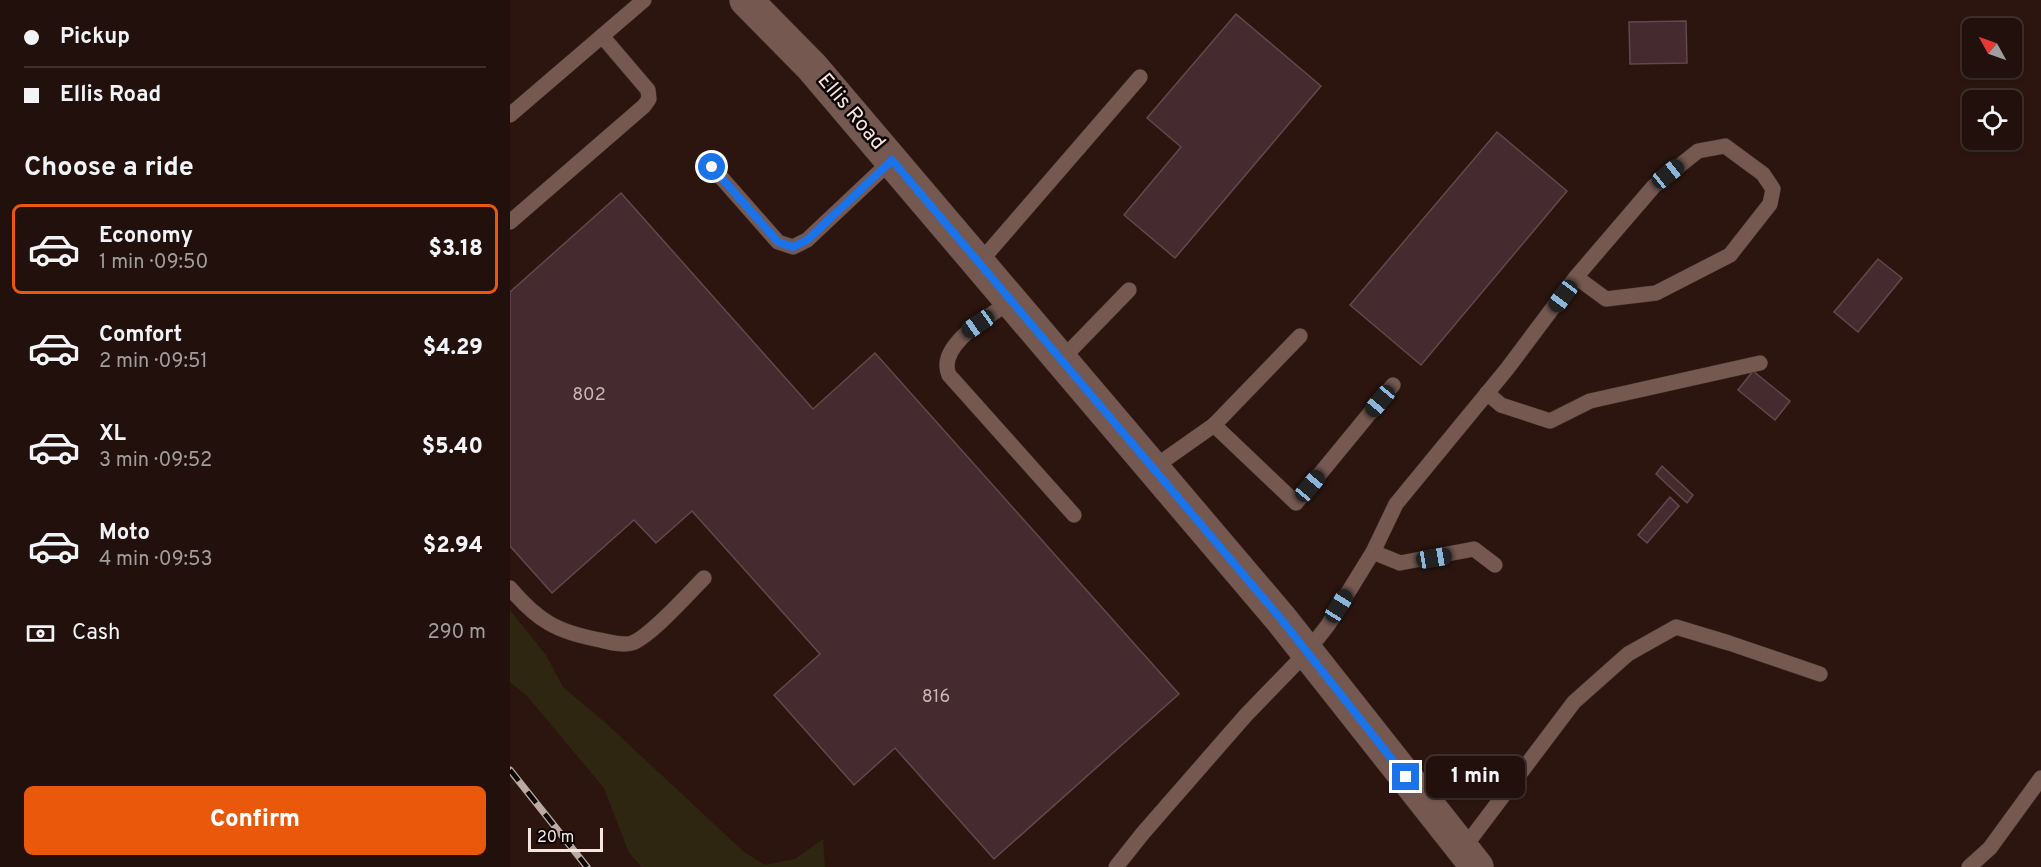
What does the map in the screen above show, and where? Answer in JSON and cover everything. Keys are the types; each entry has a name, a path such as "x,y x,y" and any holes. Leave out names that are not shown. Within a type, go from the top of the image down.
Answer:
{"main road":[{"name":"Ellis Road","path":"746,0 812,67 1153,468 1307,652 1470,858"}],"lane":[{"path":"510,115 644,0"},
{"path":"510,222 644,106 649,99 648,90 602,36"},
{"path":"979,263 1140,78"},
{"path":"1116,867 1246,715 1307,652 1328,625 1373,552 1396,504 1487,393 1576,277 1654,186 1698,151 1725,146 1763,174 1773,189 1770,204 1730,255 1656,293 1606,299 1576,277"},
{"path":"712,167 778,242 793,247 807,240 892,160"},
{"path":"1061,360 1129,290"},
{"path":"1011,301 962,336 947,359 946,368 1074,515"},
{"path":"1153,468 1214,425 1300,336"},
{"path":"1487,393 1501,405 1550,421 1590,401 1760,363"},
{"path":"1214,425 1296,502 1394,385"},
{"path":"1373,552 1400,563 1474,549 1495,565"},
{"path":"510,588 530,611 553,627 570,634 631,644 644,636 704,578"},
{"path":"1470,858 1574,702 1628,654 1676,627 1820,674"},
{"path":"1969,867 1990,848 2041,778"}],"shaded area":[{"path":"510,610 546,655 563,687 609,726 744,852 765,865 795,859 823,839 825,867 642,867 629,853 604,788 527,696 510,682"}],"building":[{"path":"1236,14 1321,86 1175,258 1124,215 1181,147 1147,118"},
{"path":"1686,21 1687,63 1630,64 1629,22"},
{"path":"1497,132 1567,191 1421,365 1350,305"},
{"path":"621,193 813,409 875,353 1179,694 994,859 895,748 854,785 774,695 820,654 692,511 656,543 634,520 552,593 510,546 510,292"},
{"path":"1878,259 1902,278 1858,332 1834,312"},
{"path":"1753,371 1790,401 1775,420 1738,390"},
{"path":"1662,466 1693,495 1687,503 1656,474"},
{"path":"1670,497 1679,506 1647,543 1638,535"}],"railway":[{"path":"510,770 587,867"}],"route":[{"path":"712,167 778,242 793,247 807,240 892,160 1281,619 1406,777"}]}
